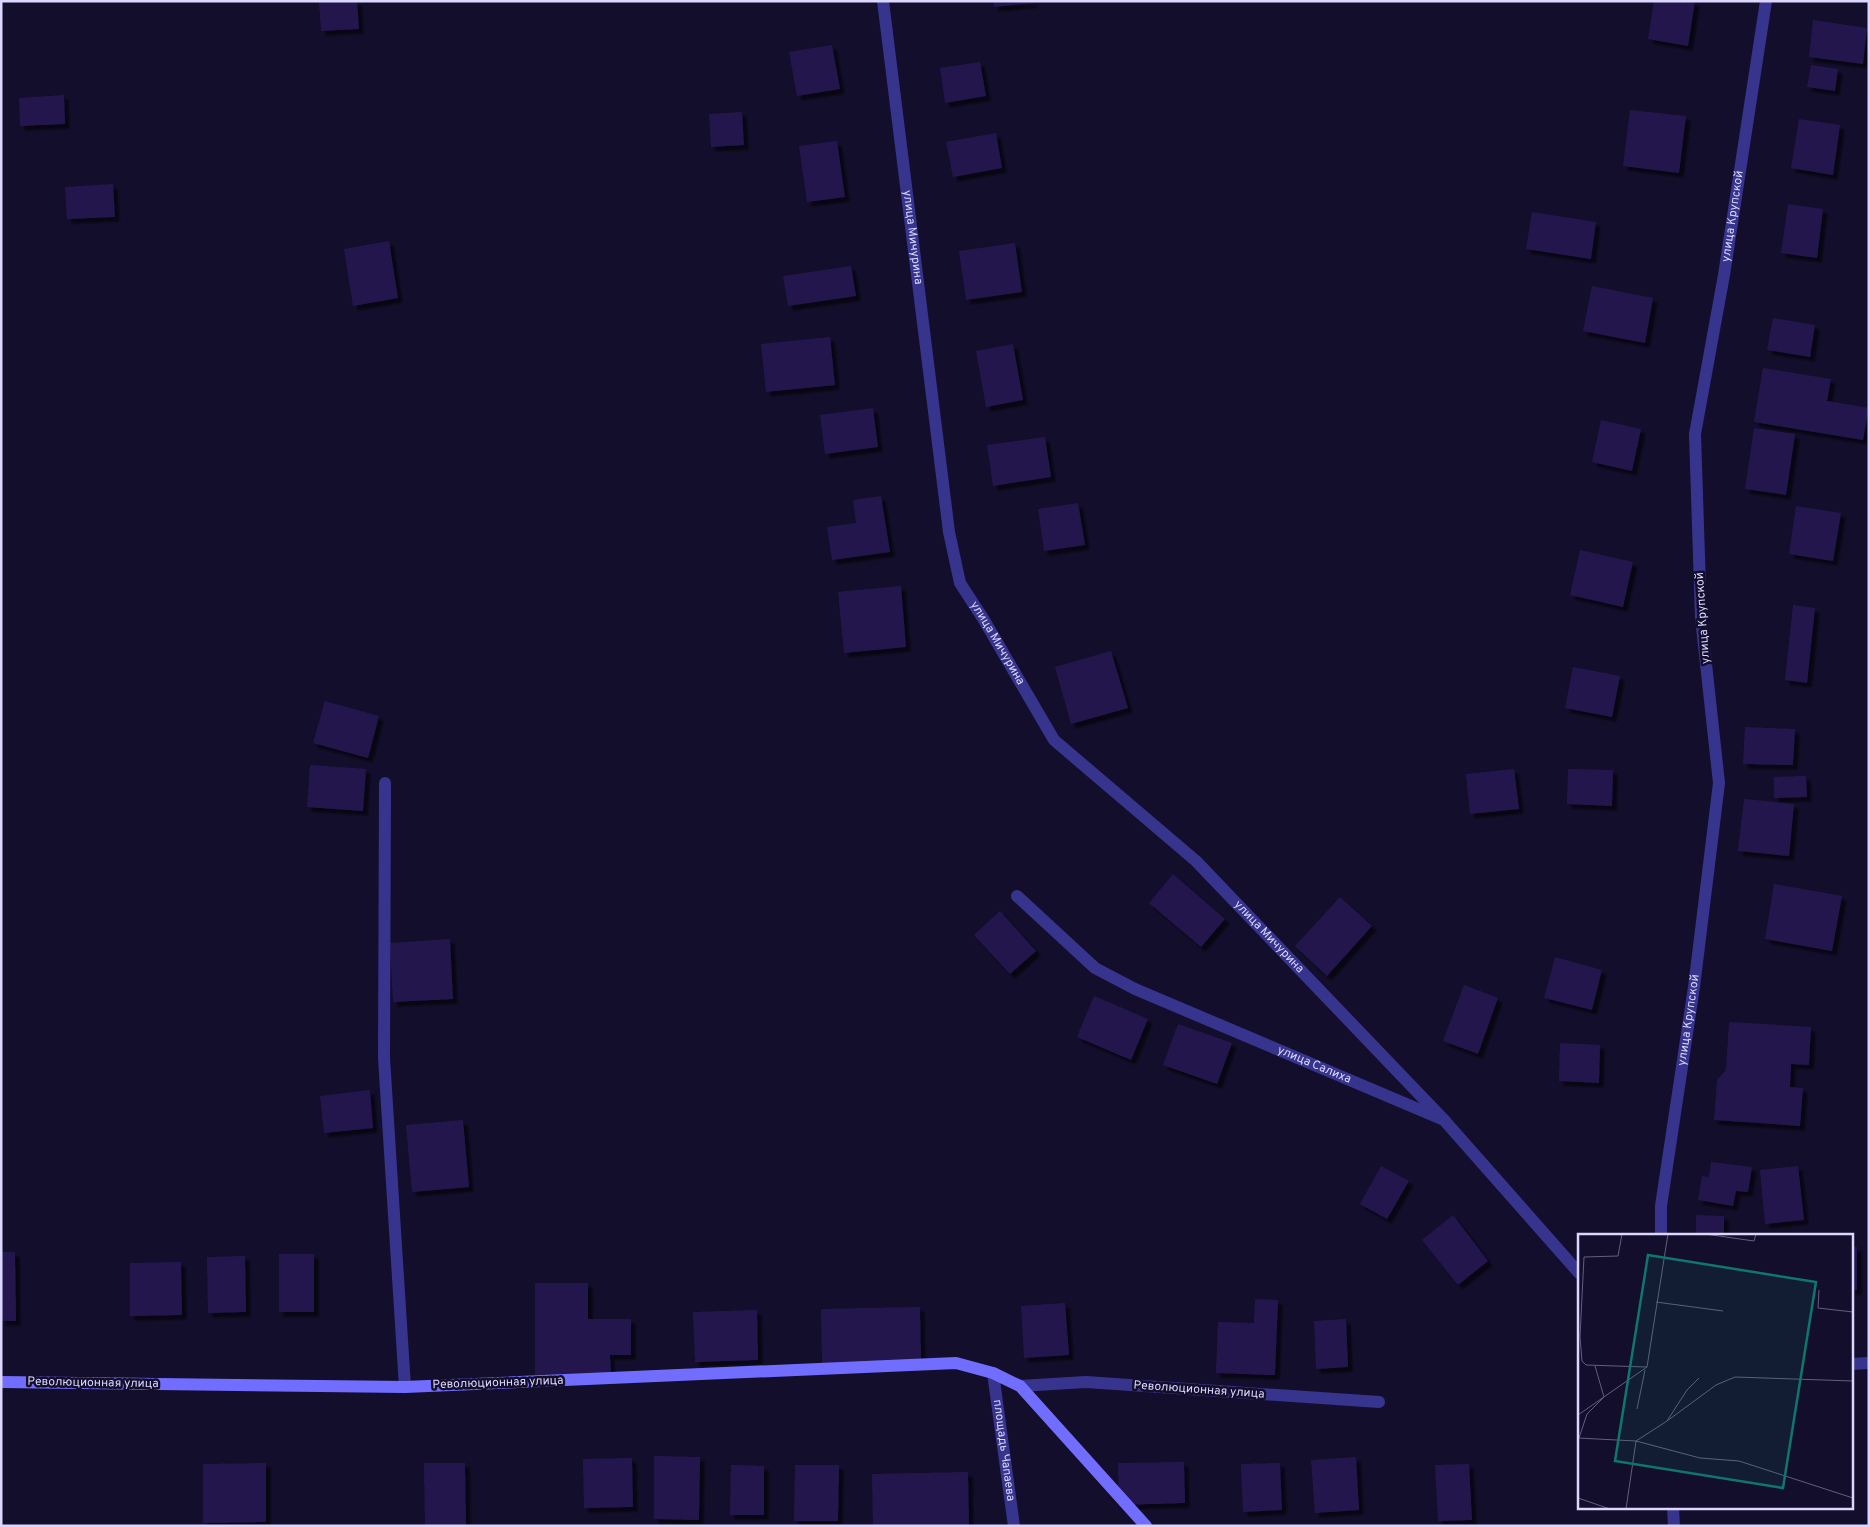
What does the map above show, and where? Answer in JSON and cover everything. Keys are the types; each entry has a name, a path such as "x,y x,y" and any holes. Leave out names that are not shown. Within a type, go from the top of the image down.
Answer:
{"street":[{"name":"улица Мичурина","path":"883,1 949,532 960,583 984,620 1054,740 1196,861 1444,1120"},
{"name":"улица Крупской","path":"1661,1234 1661,1206 1694,987 1719,783 1701,618 1695,434 1724,275 1766,1"},
{"path":"385,784 384,1058 406,1387"},
{"name":"улица Салиха","path":"1018,896 1095,968 1135,989 1444,1120 1578,1272"},
{"name":"Революционная улица","path":"1,1382 406,1387 956,1363 993,1373 1020,1386 1086,1382 1379,1402"},
{"path":"1852,1364 1869,1363"},
{"name":"площадь Чапаева","path":"993,1373 1014,1526"},
{"path":"1020,1386 1146,1526"},
{"path":"1673,1510 1674,1526"}],"building":[{"path":"319,1 357,1 359,29 321,31"},
{"path":"993,1 1033,1 1033,3 994,7"},
{"path":"1654,1 1695,1 1688,46 1648,39"},
{"path":"1813,20 1867,28 1863,64 1809,57"},
{"path":"832,45 840,89 797,96 789,52"},
{"path":"980,62 986,96 945,103 940,68"},
{"path":"1811,65 1838,69 1835,91 1807,87"},
{"path":"64,95 65,124 20,126 19,98"},
{"path":"1630,110 1686,116 1679,173 1623,166"},
{"path":"742,112 744,145 711,147 709,114"},
{"path":"1799,119 1840,125 1833,175 1791,168"},
{"path":"996,133 1002,168 953,177 946,142"},
{"path":"837,141 845,197 807,202 799,146"},
{"path":"113,184 115,217 67,219 65,187"},
{"path":"1788,204 1823,209 1817,258 1781,253"},
{"path":"1532,212 1596,222 1591,259 1526,249"},
{"path":"389,241 398,298 353,306 344,249"},
{"path":"1015,243 1022,292 966,300 959,251"},
{"path":"851,266 856,296 788,306 783,276"},
{"path":"1592,286 1653,298 1645,343 1583,331"},
{"path":"1773,318 1815,325 1810,357 1767,350"},
{"path":"830,337 835,385 766,392 761,344"},
{"path":"1013,344 1023,400 986,407 976,351"},
{"path":"1763,368 1831,379 1827,401 1869,408 1863,440 1754,422"},
{"path":"873,408 878,447 825,454 820,415"},
{"path":"1601,420 1641,429 1632,471 1592,462"},
{"path":"1754,428 1795,434 1786,495 1745,489"},
{"path":"1045,437 1051,477 993,486 987,445"},
{"path":"881,496 890,552 832,560 827,527 856,523 853,500"},
{"path":"1078,503 1085,545 1044,551 1038,509"},
{"path":"1796,506 1841,513 1833,561 1789,554"},
{"path":"1580,550 1633,562 1623,607 1570,595"},
{"path":"901,586 906,647 844,653 838,592"},
{"path":"1793,605 1815,608 1807,683 1785,680"},
{"path":"1111,651 1128,708 1071,724 1055,667"},
{"path":"1573,667 1620,676 1612,717 1565,708"},
{"path":"325,701 379,716 368,758 313,743"},
{"path":"1745,727 1795,729 1793,765 1743,764"},
{"path":"310,765 366,769 363,811 307,807"},
{"path":"1514,769 1519,809 1470,814 1466,774"},
{"path":"1568,769 1613,770 1612,806 1567,804"},
{"path":"1806,776 1807,797 1774,798 1774,777"},
{"path":"1744,799 1794,804 1789,856 1738,851"},
{"path":"1173,874 1225,919 1201,947 1149,903"},
{"path":"1774,884 1842,896 1832,951 1765,939"},
{"path":"1340,897 1372,926 1327,976 1295,946"},
{"path":"1000,911 1036,951 1010,974 974,935"},
{"path":"450,939 453,999 393,1002 390,943"},
{"path":"1555,957 1602,970 1592,1010 1544,998"},
{"path":"1464,985 1498,998 1478,1054 1443,1041"},
{"path":"1094,996 1148,1019 1131,1060 1077,1037"},
{"path":"1729,1022 1811,1027 1809,1065 1791,1064 1790,1087 1803,1088 1800,1126 1714,1120 1717,1080 1726,1070"},
{"path":"1178,1024 1232,1043 1217,1084 1163,1065"},
{"path":"1560,1043 1600,1045 1599,1083 1559,1081"},
{"path":"370,1090 373,1128 324,1133 320,1096"},
{"path":"463,1120 469,1187 412,1192 406,1125"},
{"path":"1711,1162 1752,1167 1748,1192 1736,1191 1733,1206 1698,1200 1702,1176 1709,1177"},
{"path":"1381,1166 1409,1181 1387,1219 1360,1204"},
{"path":"1798,1166 1804,1220 1765,1224 1760,1170"},
{"path":"1453,1215 1488,1261 1458,1285 1422,1240"},
{"path":"1696,1215 1724,1216 1724,1234 1696,1234"},
{"path":"1852,1247 1857,1247 1857,1290 1852,1290"},
{"path":"1,1252 15,1252 16,1321 1,1321"},
{"path":"279,1254 314,1254 314,1312 279,1312"},
{"path":"245,1256 246,1312 208,1313 207,1257"},
{"path":"181,1262 182,1315 130,1316 130,1263"},
{"path":"535,1283 588,1283 588,1319 631,1319 631,1355 610,1355 611,1374 535,1375"},
{"path":"1255,1299 1278,1300 1275,1375 1216,1373 1218,1322 1254,1323"},
{"path":"1065,1303 1069,1355 1024,1358 1021,1306"},
{"path":"920,1307 921,1362 822,1363 821,1309"},
{"path":"757,1310 758,1360 695,1362 693,1312"},
{"path":"1346,1319 1348,1367 1316,1369 1314,1321"},
{"path":"654,1456 700,1457 699,1520 654,1519"},
{"path":"1356,1457 1359,1510 1315,1513 1311,1460"},
{"path":"632,1458 633,1507 584,1508 583,1459"},
{"path":"1184,1462 1185,1503 1119,1505 1118,1463"},
{"path":"266,1463 266,1522 203,1523 203,1464"},
{"path":"424,1463 465,1463 466,1526 425,1526"},
{"path":"1280,1463 1282,1510 1243,1512 1241,1464"},
{"path":"1469,1464 1472,1520 1438,1521 1435,1465"},
{"path":"731,1465 764,1466 764,1515 730,1515"},
{"path":"795,1465 839,1465 838,1521 794,1521"},
{"path":"968,1472 969,1526 873,1526 872,1474"}]}
